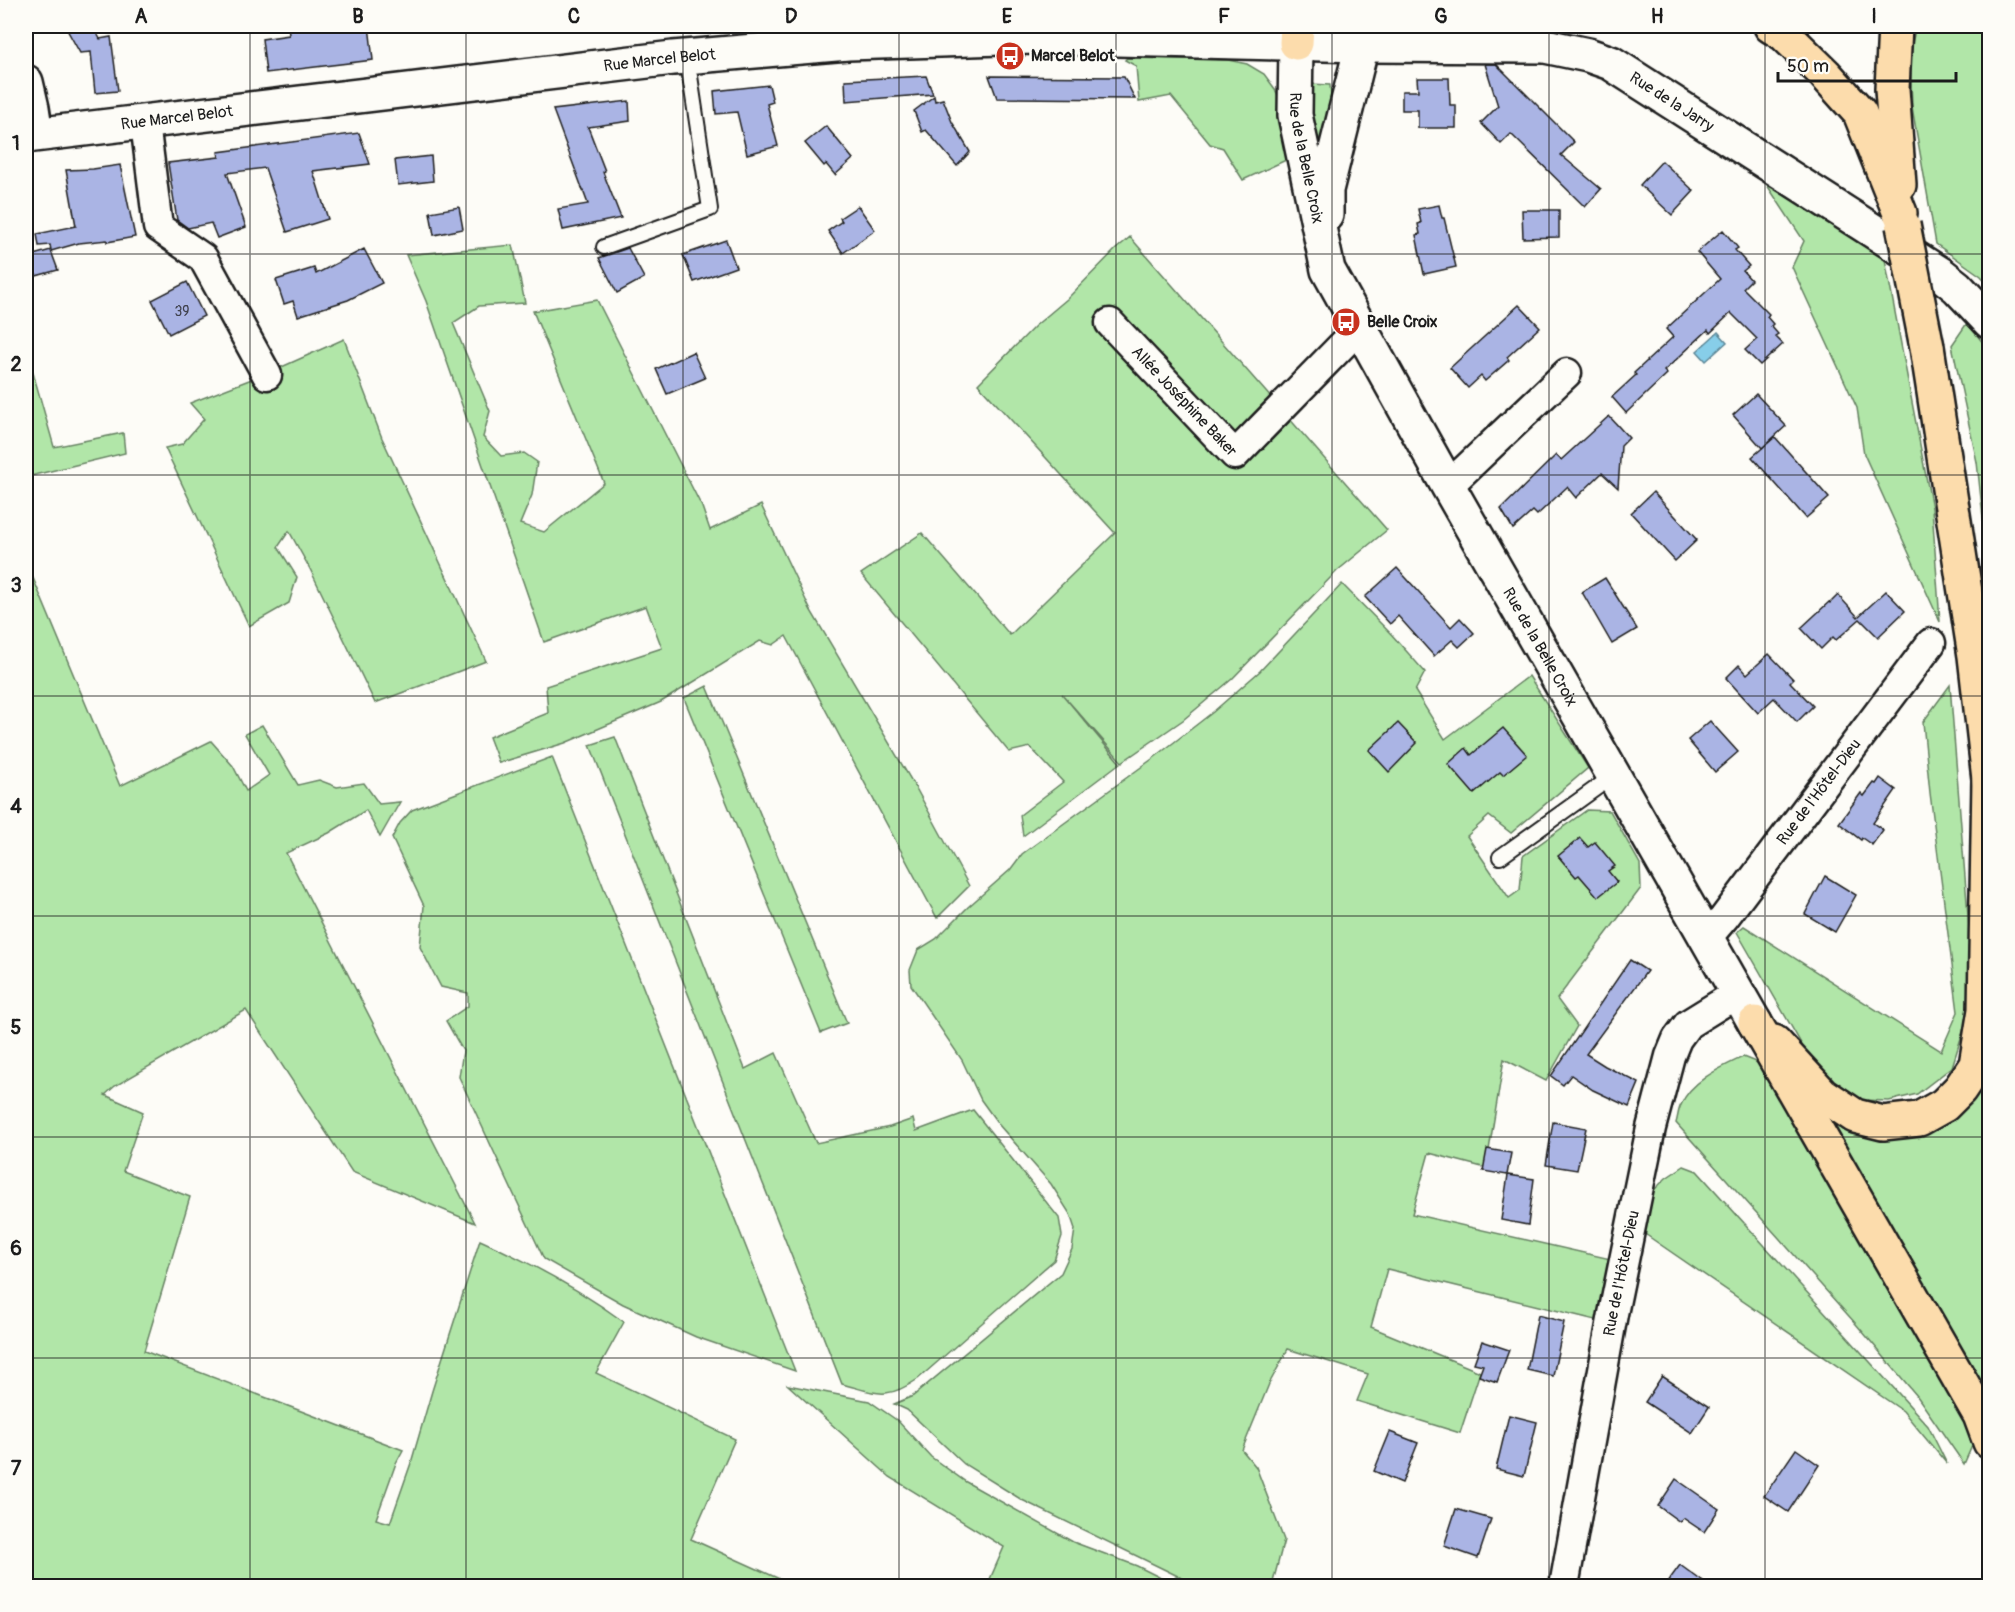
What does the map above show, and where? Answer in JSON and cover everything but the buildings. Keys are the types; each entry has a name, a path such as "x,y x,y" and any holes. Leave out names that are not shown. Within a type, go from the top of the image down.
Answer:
{"main road":[{"path":"1772,26 1784,34 1860,113 1902,219"},
{"path":"1755,1023 1822,1094 1856,1116 1883,1123 1919,1119 1944,1105 1960,1089 1976,1065 1985,1010 1989,785 1975,656 1927,347 1902,219 1892,89 1895,26"},
{"name":"Rue Marcel Belot","path":"31,135 687,56 848,43 1123,32 1297,34"},
{"name":"Rue de la Jarry","path":"1297,34 1362,45 1545,46 1588,55 1611,63 1942,275 1957,286 1989,322"},
{"name":"Rue de la Belle Croix","path":"1297,34 1295,115 1328,270 1448,486 1755,1023"},
{"name":"Rue de la Belle Croix","path":"1328,270 1326,190 1362,45"},
{"path":"26,82 32,108 31,135"},
{"path":"1755,1023 1980,1414 1989,1442"}],"street":[{"path":"145,123 158,227 203,258 267,375"},
{"name":"Allée Joséphine Baker","path":"1110,323 1235,455 1360,327"},
{"path":"1448,486 1567,373"},
{"name":"Rue de l'Hôtel-Dieu","path":"1707,938 1931,643"},
{"name":"Rue de l'Hôtel-Dieu","path":"1564,1587 1617,1291 1651,1128 1670,1056 1677,1039 1688,1024 1738,993"}],"lane":[{"path":"604,247 710,209 687,56"},
{"path":"1500,857 1613,776"}],"green space":[{"path":"1916,26 1970,26 1989,33 1989,285 1981,276 1936,244 1912,107 1910,52"},
{"path":"1127,58 1228,60 1247,64 1264,74 1275,89 1286,114 1286,160 1243,180 1223,148 1210,144 1171,96 1139,102 1136,66 1125,60"},
{"path":"1310,84 1330,85 1332,110 1321,153 1311,151"},
{"path":"1765,182 1884,254 1932,508 1940,622 1864,454 1857,408 1792,267 1804,241"},
{"path":"1130,237 1387,530 1337,571 1232,679 1183,720 1122,762 1062,694 1120,763 1023,836 1020,815 1063,782 1030,747 1009,752 861,574 922,533 1010,635 1115,533 978,384 1035,326 1067,299"},
{"path":"513,245 525,303 479,306 453,323 490,411 483,437 501,456 524,453 537,462 532,495 520,524 544,532 604,483 533,311 597,300 702,507 710,530 761,505 810,609 917,790 969,886 937,918 786,636 773,645 760,641 661,702 565,743 499,763 489,737 548,713 546,686 662,648 646,606 544,642 426,301 406,255"},
{"path":"1967,323 1989,350 1989,573 1977,462 1952,345"},
{"path":"344,339 382,438 486,661 375,703 289,531 278,547 297,577 289,603 249,626 165,448 182,444 204,419 190,403 275,370"},
{"path":"26,348 54,447 123,433 125,453 26,477"},
{"path":"26,553 28,566 120,786 211,741 233,766 246,791 269,775 245,734 262,725 298,785 319,780 337,787 364,783 379,804 400,802 380,837 366,810 329,833 286,853 475,1223 352,1172 246,1010 115,1086 105,1095 143,1112 123,1171 190,1197 144,1351 403,1450 376,1519 390,1523 411,1463 480,1240 554,1277 590,1298 624,1322 596,1373 735,1439 691,1539 795,1586 26,1586"},
{"path":"1342,584 1425,672 1415,691 1445,739 1529,676 1588,768 1511,833 1489,816 1467,836 1509,898 1520,890 1523,856 1587,810 1610,811 1640,864 1641,888 1557,999 1577,1026 1546,1081 1504,1059 1486,1168 1429,1153 1412,1214 1615,1260 1604,1322 1387,1269 1371,1327 1480,1372 1460,1433 1357,1401 1368,1374 1288,1349 1269,1384 1242,1450 1256,1467 1284,1540 1272,1586 1200,1586 1022,1500 964,1464 907,1410 894,1404 913,1396 1061,1273 1072,1249 1075,1229 1070,1214 1051,1184 999,1125 981,1100 962,1060 911,985 910,970 918,950 936,939 1010,870 1022,854 1213,712 1260,671"},
{"path":"1950,685 1973,979 1966,1022 1952,1067 1917,1094 1889,1101 1860,1100 1838,1088 1810,1059 1737,932 1744,926 1941,1051 1958,1012 1923,722"},
{"path":"707,686 847,1023 821,1033 684,698"},
{"path":"615,737 745,1069 776,1053 816,1143 890,1127 913,1119 916,1131 973,1110 1059,1218 1062,1236 1054,1260 918,1379 898,1390 881,1393 842,1384 590,745"},
{"path":"552,757 795,1371 696,1337 623,1304 544,1259 459,1077 463,1051 446,1021 468,1006 468,993 441,987 420,947 424,906 392,838 400,823 412,810"},
{"path":"1743,1057 1763,1065 1960,1407 1972,1446 1964,1464 1917,1396 1856,1324 1676,1123 1685,1096 1699,1082"},
{"path":"1988,1074 1990,1087 1989,1399 1810,1097 1872,1131"},
{"path":"1684,1166 1697,1171 1928,1426 1947,1464 1903,1411 1642,1232 1648,1196 1666,1178"},
{"path":"788,1385 869,1401 898,1421 931,1457 966,1482 1073,1542 1137,1566 1177,1586 987,1586 1004,1547 890,1477"}],"water":[{"path":"1718,332 1727,342 1706,361 1697,351"}],"place":[{"name":"Marcel Belot","path":"1010,56"},
{"name":"Belle Croix","path":"1346,322"}]}
